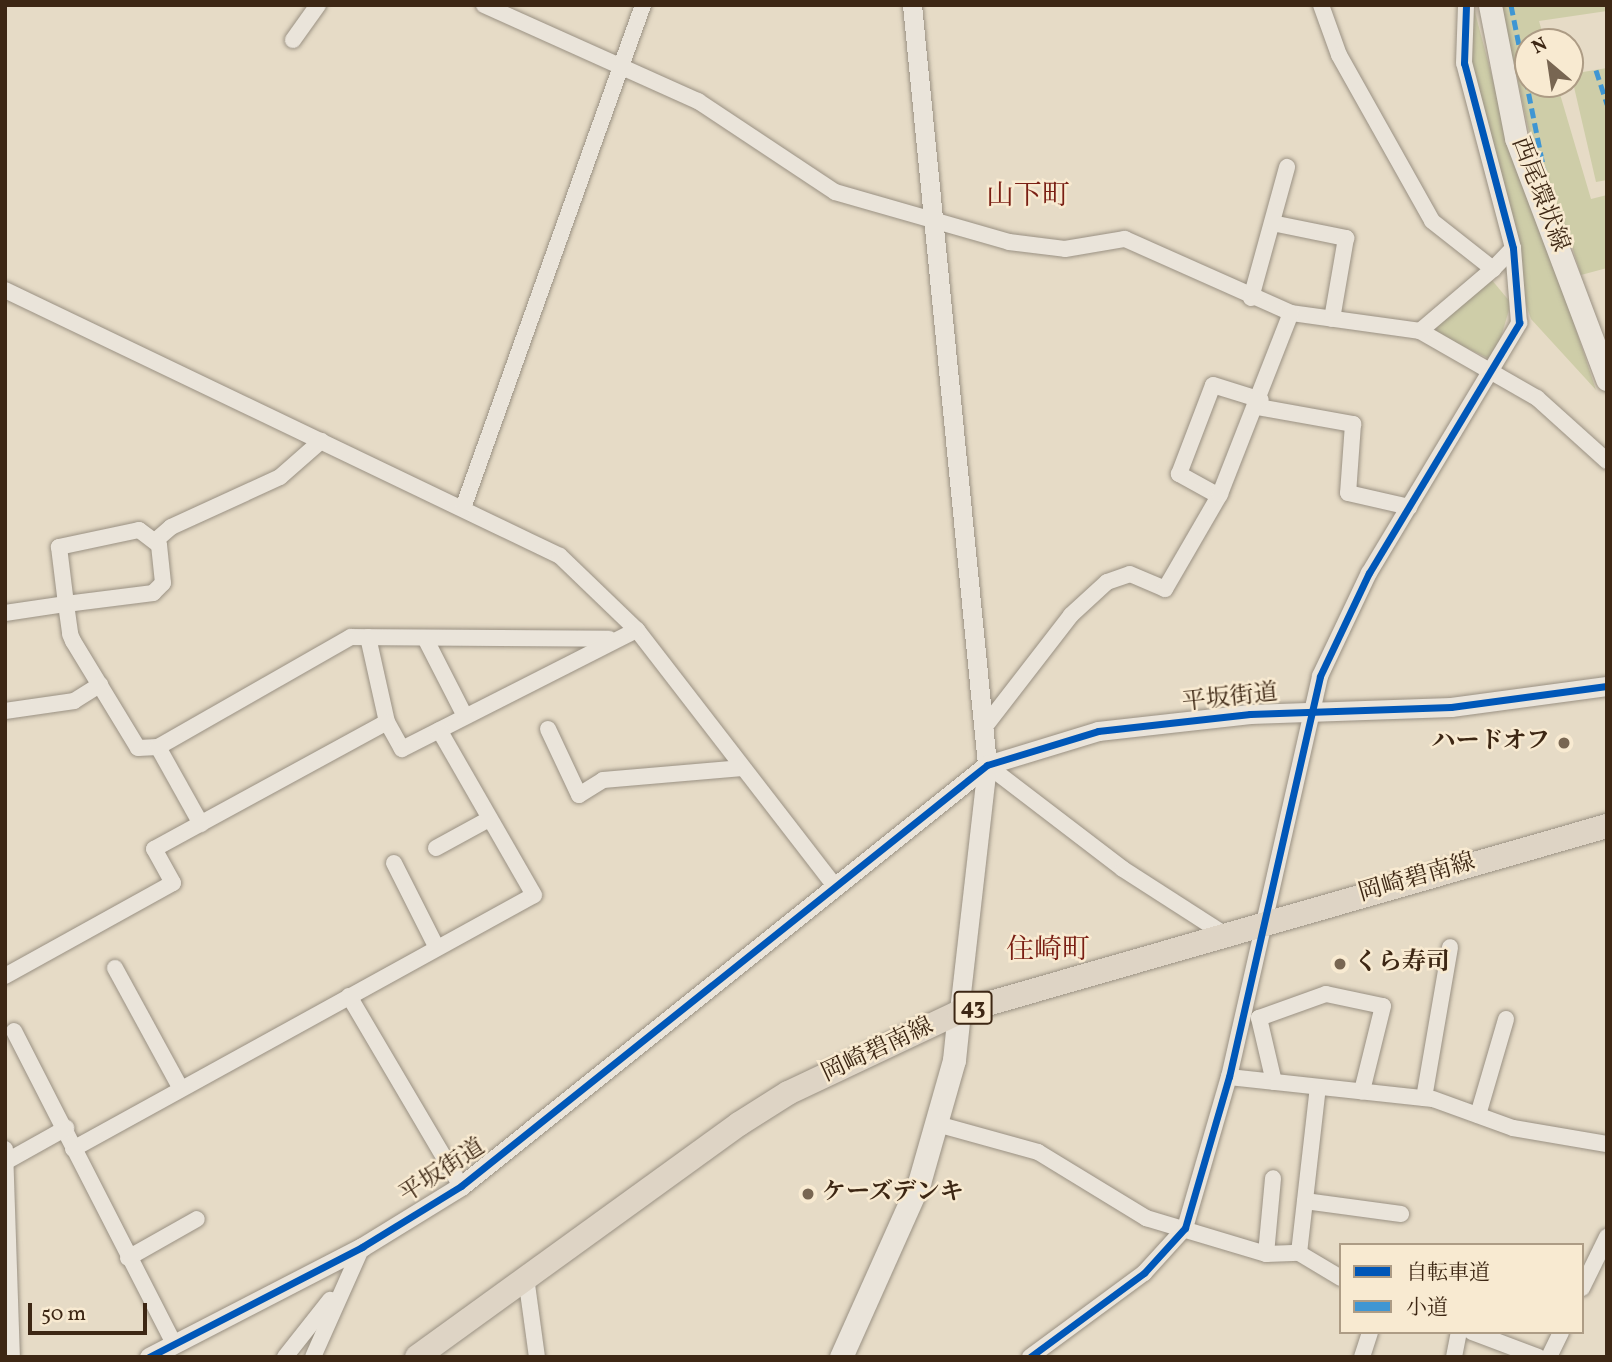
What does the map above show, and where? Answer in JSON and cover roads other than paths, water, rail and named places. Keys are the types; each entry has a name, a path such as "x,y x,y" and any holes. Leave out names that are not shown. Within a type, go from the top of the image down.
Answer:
{"main road":[{"name":"西尾環状線","path":"1490,5 1516,138 1607,379"},
{"name":"岡崎碧南線","path":"417,1357 788,1093 959,1012 1607,826"},
{"path":"841,1357 894,1248 937,1124 959,1012"}],"street":[{"path":"293,40 318,5"},
{"path":"484,5 698,101 835,192 1009,242 1065,249 1125,239 1251,298 1291,313 1420,331 1496,371 1537,398 1607,461"},
{"path":"463,508 643,5"},
{"path":"912,5 987,765 959,1012"},
{"path":"1321,5 1339,55 1432,221 1493,269"},
{"path":"1030,1357 1144,1273 1185,1228 1229,1077 1259,925 1308,711 1369,573 1496,371 1519,323 1513,248 1464,63 1466,5"},
{"path":"1251,298 1287,167"},
{"path":"1272,223 1346,238 1332,319"},
{"path":"1420,331 1493,269 1513,248"},
{"path":"5,290 560,556 637,631 833,884"},
{"path":"983,729 1071,615 1107,582 1130,574 1165,589 1219,496 1259,403 1291,313"},
{"path":"1219,496 1179,474 1213,385 1259,403 1353,424 1348,493 1409,507"},
{"path":"155,541 281,477 321,441"},
{"path":"5,613 66,604 161,588 155,541 139,530 63,543 66,604 70,634 138,748 158,747 351,637 614,639"},
{"path":"368,637 387,722 402,749 614,639 637,631"},
{"path":"425,638 465,716"},
{"path":"5,711 74,701 100,685"},
{"name":"平坂街道","path":"149,1357 362,1247 461,1186 536,1132 833,884 987,765 1098,731 1308,711 1451,707 1607,685"},
{"path":"5,976 173,883 154,849 387,722"},
{"path":"548,729 579,795 603,780 742,768"},
{"path":"73,1149 180,1087 534,895 439,730"},
{"path":"158,747 201,824"},
{"path":"987,765 1123,869 1224,934"},
{"path":"436,848 489,818"},
{"path":"394,863 437,948"},
{"path":"1424,1098 1450,947"},
{"path":"115,968 180,1087"},
{"path":"1259,1017 1326,993 1383,1006 1362,1091"},
{"path":"349,996 461,1186"},
{"path":"1244,1003 1259,1017 1274,1082"},
{"path":"1478,1115 1506,1019"},
{"path":"14,1031 66,1128 73,1149 128,1258 174,1343"},
{"path":"1229,1077 1424,1098 1478,1115 1607,1144"},
{"path":"1299,1253 1318,1087"},
{"path":"937,1124 1038,1152 1146,1217 1266,1254 1299,1253 1339,1277"},
{"path":"12,1357 6,1163 66,1128"},
{"path":"1266,1254 1273,1178"},
{"path":"1305,1201 1401,1214"},
{"path":"128,1258 197,1219"},
{"path":"1584,1284 1607,1237"},
{"path":"313,1357 362,1247"},
{"path":"285,1357 352,1274"},
{"path":"526,1277 537,1357"},
{"path":"1362,1357 1369,1334"},
{"path":"1454,1357 1458,1334"},
{"path":"1477,1334 1538,1357"},
{"path":"1549,1357 1560,1334"}],"place":[{"name":"ハードオフ","path":"1564,743"},
{"name":"くら寿司","path":"1340,964"},
{"name":"ケーズデンキ","path":"808,1194"}],"district":[{"name":"山下町","path":"1028,197"},
{"name":"住崎町","path":"1048,951"}]}
